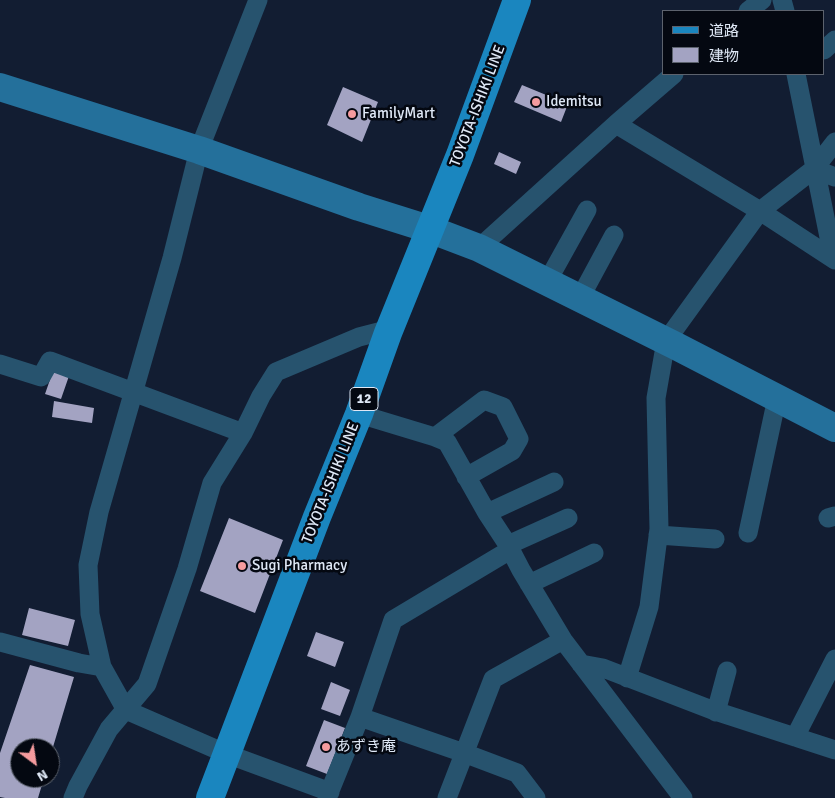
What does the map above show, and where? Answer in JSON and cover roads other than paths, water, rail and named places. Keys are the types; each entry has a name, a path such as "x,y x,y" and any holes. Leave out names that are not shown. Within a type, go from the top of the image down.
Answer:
{"main road":[{"name":"TOYOTA-ISHIKI LINE","path":"210,798 317,517 359,414 390,329 460,155 518,0"}],"street":[{"path":"258,0 199,150 172,258 99,512 88,565 90,614 102,666 126,710 328,795 360,717 393,620 509,548 568,518"},
{"path":"749,10 762,0"},
{"path":"825,49 835,40"},
{"path":"479,248 673,75"},
{"path":"796,75 831,248 835,254"},
{"path":"0,87 199,150 479,248 835,428"},
{"path":"616,124 835,260"},
{"path":"627,678 649,607 658,535 656,398 666,341 760,212 814,169 835,142"},
{"path":"814,169 835,177"},
{"path":"547,282 587,210"},
{"path":"580,298 614,235"},
{"path":"73,798 108,729 147,684 187,568 212,483 243,433 260,396 276,372 359,337 390,329"},
{"path":"0,364 41,377 50,361 243,433"},
{"path":"748,533 777,398"},
{"path":"435,437 484,400 503,408 519,439 512,451 466,477"},
{"path":"359,414 446,442 563,640 683,798"},
{"path":"487,513 554,482"},
{"path":"658,535 715,539"},
{"path":"529,584 594,553"},
{"path":"448,798 493,679 563,640"},
{"path":"0,642 79,663 102,666"},
{"path":"795,737 835,659"},
{"path":"581,664 603,668 716,712 835,750"},
{"path":"716,712 727,671"},
{"path":"360,717 517,773 536,798"}],"place":[{"name":"Idemitsu","path":"536,102"},
{"name":"FamilyMart","path":"352,114"},
{"name":"Sugi Pharmacy","path":"242,566"},
{"name":"あずき庵","path":"326,747"}]}
